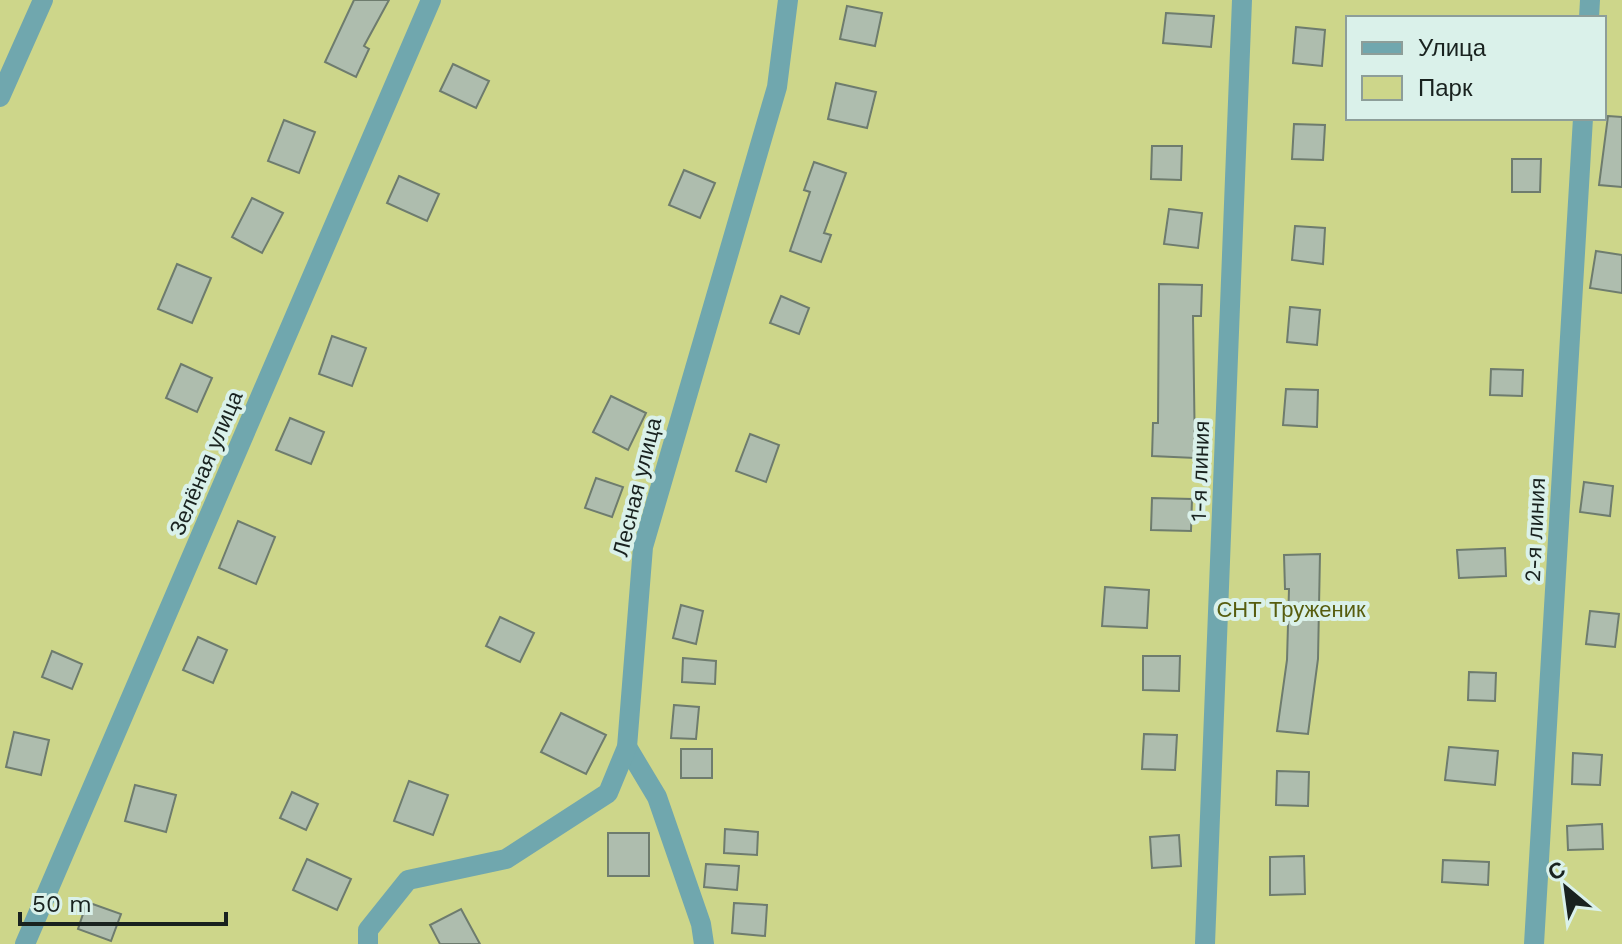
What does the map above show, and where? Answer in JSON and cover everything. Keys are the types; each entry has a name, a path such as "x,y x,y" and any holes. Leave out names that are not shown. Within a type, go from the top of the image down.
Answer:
{"street":[{"path":"0,97 43,0"},
{"name":"Зелёная улица","path":"25,944 431,0"},
{"name":"Лесная улица","path":"368,944 368,930 408,880 506,859 608,793 627,747 643,547 777,87 788,0"},
{"name":"1-я линия","path":"1205,944 1242,0"},
{"name":"2-я линия","path":"1534,944 1583,120"},
{"path":"627,747 657,797 701,924 704,944"}],"green space":[{"name":"СНТ Труженик","path":"0,0 1622,0 1622,944 0,944"}],"building":[{"path":"354,0 389,0 364,46 369,49 356,77 325,62"},
{"path":"847,6 882,13 875,46 840,39"},
{"path":"1166,13 1214,16 1211,47 1163,43"},
{"path":"1296,27 1325,30 1322,66 1293,63"},
{"path":"453,64 489,81 476,108 440,91"},
{"path":"836,83 876,92 867,128 828,119"},
{"path":"1608,116 1622,117 1622,187 1599,185"},
{"path":"284,120 315,132 299,173 268,161"},
{"path":"1294,124 1325,125 1323,160 1292,159"},
{"path":"1152,146 1182,146 1181,180 1151,179"},
{"path":"1512,159 1541,159 1540,192 1512,192"},
{"path":"814,162 846,173 824,233 831,235 821,262 790,251 810,192 804,190"},
{"path":"684,170 715,183 700,218 669,205"},
{"path":"399,176 439,194 427,221 387,203"},
{"path":"252,198 283,213 262,253 232,237"},
{"path":"1169,209 1202,213 1198,248 1164,244"},
{"path":"1295,226 1325,228 1323,264 1292,260"},
{"path":"1596,251 1622,255 1622,293 1590,288"},
{"path":"177,264 211,278 192,323 158,309"},
{"path":"1159,284 1202,285 1201,316 1193,316 1195,458 1152,456 1153,423 1158,423"},
{"path":"781,296 809,308 799,334 770,323"},
{"path":"1290,307 1320,310 1317,345 1287,342"},
{"path":"332,336 366,348 352,386 319,374"},
{"path":"181,364 212,378 197,412 166,398"},
{"path":"1491,369 1523,370 1522,396 1490,395"},
{"path":"1286,389 1318,390 1317,427 1283,425"},
{"path":"611,396 646,413 628,450 593,432"},
{"path":"290,418 324,432 311,464 276,450"},
{"path":"750,434 779,445 766,482 736,471"},
{"path":"596,478 623,487 612,517 585,508"},
{"path":"1584,482 1613,486 1610,516 1580,512"},
{"path":"1152,498 1192,499 1191,531 1151,530"},
{"path":"238,521 275,537 256,584 219,568"},
{"path":"1505,548 1506,576 1459,578 1457,550"},
{"path":"1320,554 1318,659 1308,734 1277,731 1287,660 1289,589 1285,589 1284,555"},
{"path":"1105,587 1149,590 1147,628 1102,626"},
{"path":"681,605 703,611 696,644 673,638"},
{"path":"1590,611 1619,614 1615,647 1586,644"},
{"path":"500,617 534,633 520,662 486,646"},
{"path":"198,637 227,650 213,683 183,670"},
{"path":"52,651 82,664 72,689 42,677"},
{"path":"1143,656 1180,656 1179,691 1143,690"},
{"path":"683,658 716,661 715,684 682,682"},
{"path":"1469,672 1496,673 1495,701 1468,700"},
{"path":"674,705 699,707 696,739 671,738"},
{"path":"561,713 606,735 586,774 541,752"},
{"path":"14,732 49,740 41,775 6,767"},
{"path":"1144,734 1177,735 1175,770 1142,769"},
{"path":"1449,747 1498,751 1495,785 1445,780"},
{"path":"681,749 712,749 712,778 681,778"},
{"path":"1573,753 1602,755 1600,785 1572,784"},
{"path":"1277,771 1309,772 1308,806 1276,805"},
{"path":"409,781 448,795 433,835 394,821"},
{"path":"135,785 176,795 166,832 125,821"},
{"path":"292,792 318,804 306,830 280,818"},
{"path":"1602,824 1603,849 1568,850 1567,826"},
{"path":"725,829 758,832 757,855 724,853"},
{"path":"608,833 649,833 649,876 608,876"},
{"path":"1179,835 1181,866 1152,868 1150,837"},
{"path":"1304,856 1305,894 1270,895 1270,857"},
{"path":"307,859 351,879 337,910 293,890"},
{"path":"1443,860 1489,862 1488,885 1442,882"},
{"path":"706,864 739,866 737,890 704,887"},
{"path":"87,902 121,914 111,941 78,929"},
{"path":"734,903 767,905 765,936 732,933"},
{"path":"461,909 480,944 440,944 430,925"}]}
